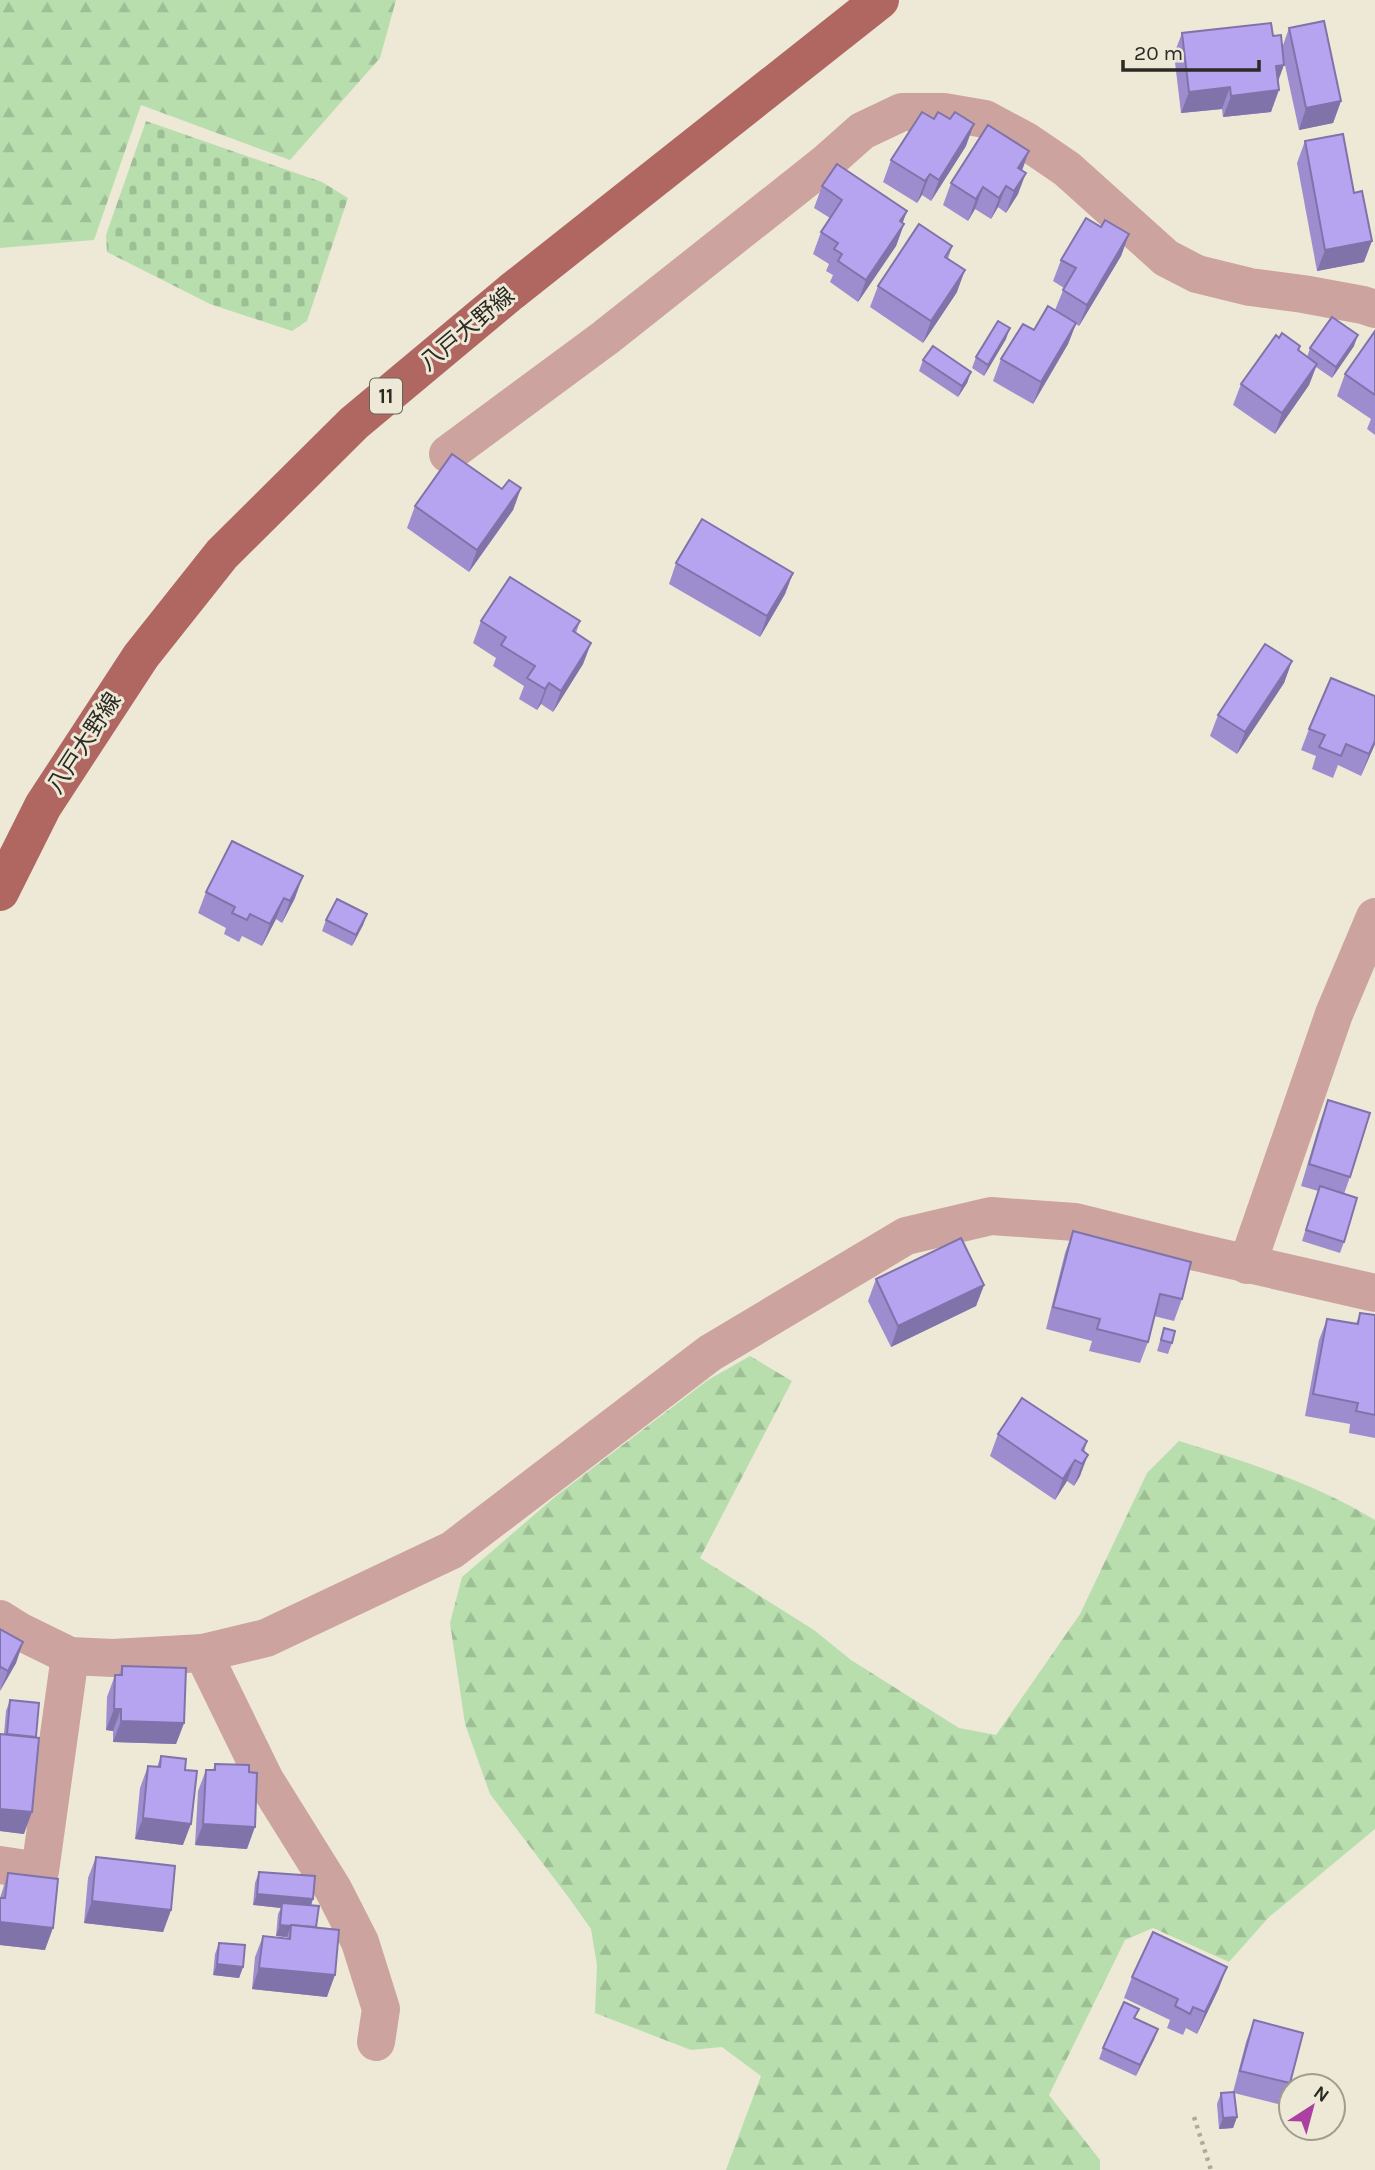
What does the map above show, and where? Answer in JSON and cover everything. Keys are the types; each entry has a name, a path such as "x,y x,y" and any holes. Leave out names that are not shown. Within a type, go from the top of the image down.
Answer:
{"main road":[{"name":"八戸大野線","path":"0,892 43,806 133,668 222,554 365,415 511,292 880,0"}],"street":[{"path":"448,454 605,338 862,131 902,112 944,112 985,119 1016,136 1067,169 1166,258 1197,274 1250,287 1363,304 1375,309"},
{"path":"1247,1265 1334,1014 1375,917"},
{"path":"0,1619 70,1656 113,1658 203,1653 266,1638 452,1550 710,1353 906,1236 991,1216 1075,1222 1247,1265 1375,1293"},
{"path":"203,1653 264,1780 333,1889 360,1942 381,2009 376,2042"},
{"path":"0,1866 40,1871 70,1656"}],"path":[{"path":"1194,2117 1211,2170"}],"green space":[{"path":"0,0 396,0 380,58 290,160 141,105 94,240 0,248"},
{"path":"146,121 322,182 348,198 307,321 292,331 210,304 107,252 106,235"},
{"path":"750,1356 792,1381 700,1558 814,1630 851,1660 959,1728 996,1735 1080,1614 1147,1473 1179,1441 1305,1484 1375,1520 1375,1829 1269,1917 1229,1962 1153,1928 1125,1940 1049,2095 1100,2160 1100,2170 726,2170 761,2076 722,2047 691,2050 595,2013 597,1965 591,1929 490,1794 465,1724 450,1623 462,1577 556,1496 708,1380"}],"building":[{"path":"1324,21 1341,101 1306,108 1289,28"},
{"path":"1271,23 1273,36 1281,35 1284,65 1276,66 1279,90 1231,96 1230,87 1189,92 1182,33"},
{"path":"922,112 934,119 938,112 950,119 955,112 974,124 939,180 930,174 925,181 891,160"},
{"path":"988,125 1029,151 1018,168 1026,173 1014,191 1006,186 999,198 983,187 976,199 951,183"},
{"path":"1343,134 1354,193 1362,191 1372,241 1325,250 1305,141"},
{"path":"837,164 907,211 900,221 904,224 866,280 838,261 842,254 834,249 838,243 821,232 842,200 822,186"},
{"path":"1086,218 1101,227 1105,220 1129,234 1087,305 1063,290 1076,268 1061,260"},
{"path":"919,224 952,246 945,257 965,270 931,321 878,286"},
{"path":"1048,306 1076,323 1041,382 1001,359 1023,324 1034,330"},
{"path":"1332,317 1358,335 1336,367 1310,348"},
{"path":"998,321 1010,328 988,365 976,357"},
{"path":"1375,331 1375,395 1345,374"},
{"path":"1282,333 1300,346 1298,350 1317,364 1282,413 1241,384 1276,335 1279,338"},
{"path":"933,346 971,372 962,386 923,360"},
{"path":"452,454 502,489 509,480 521,488 477,550 415,506"},
{"path":"702,519 793,573 767,616 676,563"},
{"path":"510,577 580,621 573,631 591,643 561,691 549,683 545,689 527,678 535,666 501,645 506,637 481,621"},
{"path":"1265,644 1292,661 1245,732 1218,715"},
{"path":"1331,678 1375,696 1375,741 1369,754 1346,744 1341,756 1319,747 1325,735 1309,729"},
{"path":"232,841 303,876 290,901 284,898 270,924 250,914 247,920 232,913 235,907 206,892"},
{"path":"337,899 367,914 356,935 326,920"},
{"path":"1328,1100 1370,1113 1350,1177 1309,1164"},
{"path":"1320,1186 1357,1198 1344,1242 1306,1230"},
{"path":"1073,1231 1191,1262 1182,1299 1160,1294 1148,1342 1097,1329 1100,1319 1053,1307"},
{"path":"961,1238 984,1285 898,1326 876,1279"},
{"path":"1360,1313 1375,1315 1375,1415 1356,1411 1358,1403 1313,1394 1327,1319 1358,1324"},
{"path":"1164,1328 1175,1331 1172,1343 1161,1340"},
{"path":"1022,1398 1087,1441 1082,1450 1088,1455 1082,1464 1075,1460 1063,1479 998,1434"},
{"path":"0,1629 23,1642 8,1671 0,1668"},
{"path":"122,1666 186,1668 184,1723 121,1721 121,1709 114,1709 115,1675 122,1675"},
{"path":"10,1700 39,1703 36,1737 7,1734"},
{"path":"0,1734 39,1738 32,1812 0,1809"},
{"path":"161,1756 186,1759 185,1770 197,1771 191,1824 143,1818 148,1766 160,1767"},
{"path":"215,1764 249,1765 249,1772 257,1773 255,1827 203,1824 206,1770 215,1770"},
{"path":"96,1857 175,1866 171,1910 92,1901"},
{"path":"259,1872 315,1876 313,1899 257,1894"},
{"path":"8,1873 58,1879 53,1928 0,1922 0,1898 5,1898"},
{"path":"282,1903 319,1906 316,1927 280,1925"},
{"path":"291,1925 339,1930 335,1975 259,1968 263,1936 290,1939"},
{"path":"1153,1932 1227,1967 1205,2012 1193,2007 1190,2014 1175,2006 1178,1999 1132,1977"},
{"path":"219,1943 245,1945 243,1967 217,1964"},
{"path":"1124,2002 1139,2009 1134,2018 1158,2029 1140,2065 1103,2048"},
{"path":"1254,2020 1303,2033 1293,2072 1277,2072 1277,2080 1240,2071"},
{"path":"1234,2092 1237,2117 1223,2118 1221,2093"}]}
